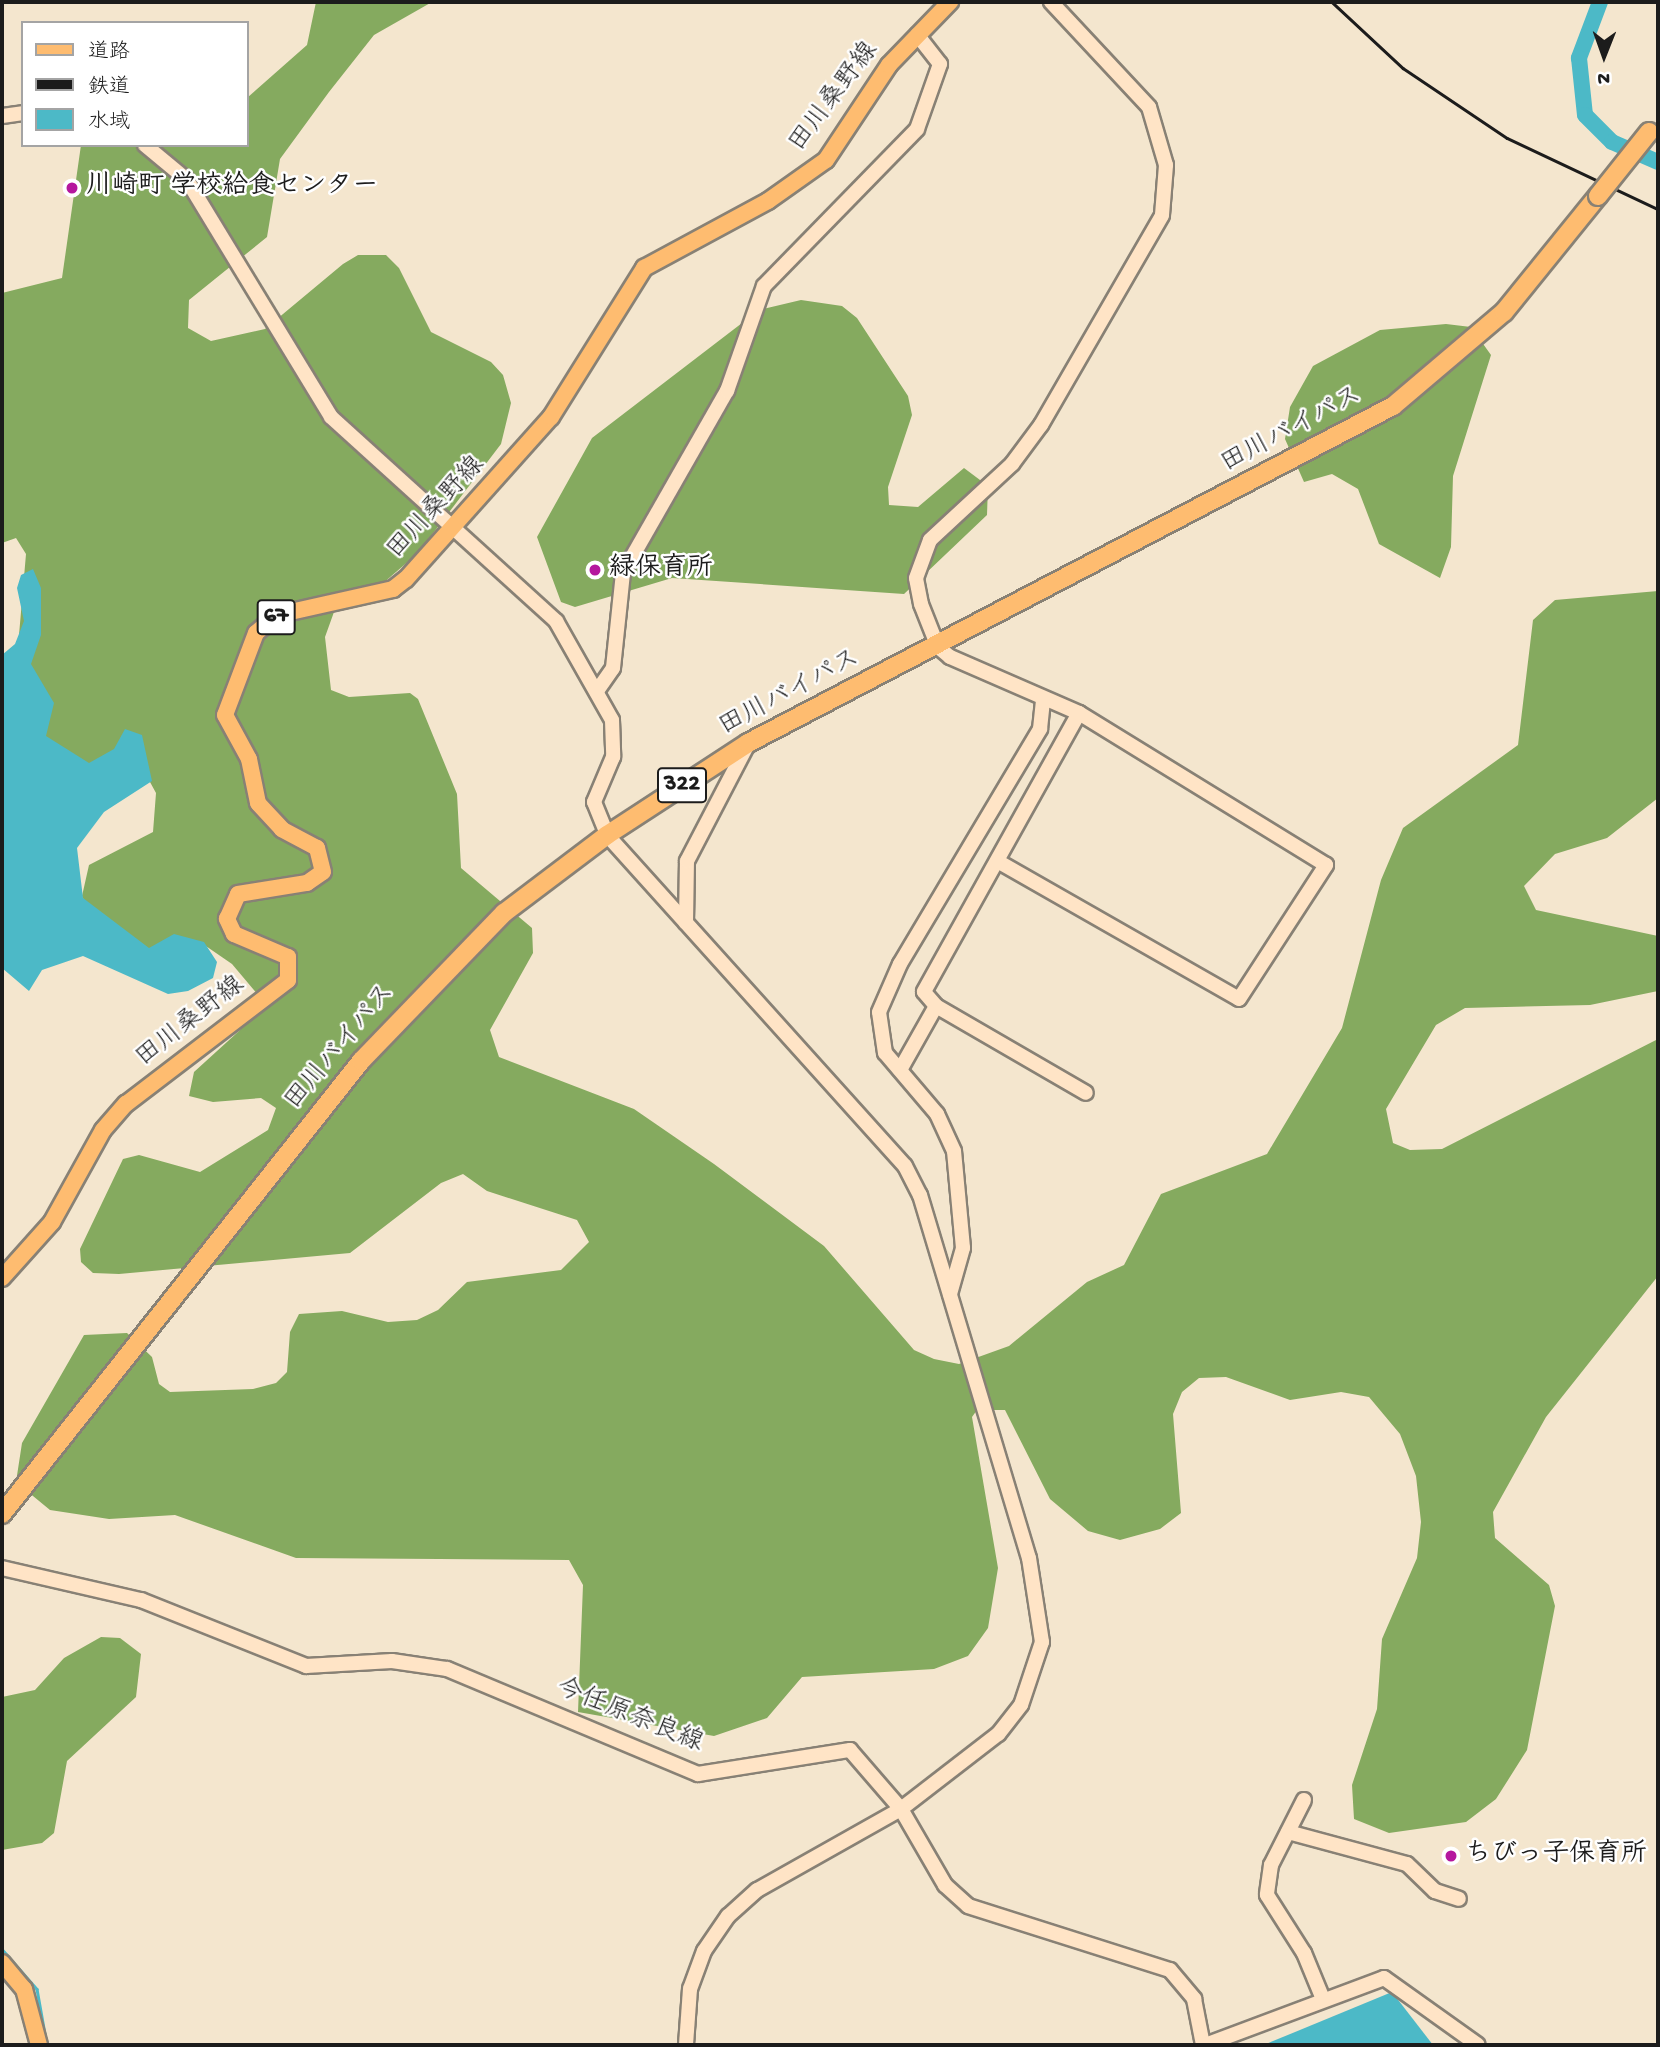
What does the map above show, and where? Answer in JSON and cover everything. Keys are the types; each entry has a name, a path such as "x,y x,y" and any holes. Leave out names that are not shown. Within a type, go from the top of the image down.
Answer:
{"highway":[{"name":"田川バイパス","path":"2,1514 416,998 504,913 607,835 748,743 938,647 1393,406 1468,346 1538,272 1654,127"}],"main road":[{"name":"田川桑野線","path":"2,1278 52,1222 103,1130 126,1104 288,980 288,957 234,933 227,919 238,894 307,883 323,872 317,848 282,829 258,803 249,758 225,715 256,633 277,615 393,589 454,533 551,417 644,268 768,201 825,160 889,65 950,2"},
{"path":"2,1964 24,1989 39,2045"}],"street":[{"path":"999,862 1239,999 1324,872 1325,860 1079,713 1043,700 938,647 916,578 921,556 1041,425 1152,235 1165,197 1163,147 1149,107 1051,2"},
{"path":"597,691 613,668 623,573 727,391 764,286 917,129 940,64 917,35"},
{"path":"2,116 21,113"},
{"path":"147,147 187,180 331,417 454,533 556,621 597,691 615,734 594,802 607,835 905,1167 950,1294 1029,1558 1042,1642 1026,1694 998,1734 901,1809 757,1890 728,1916 704,1951 690,1989 686,2045"},
{"path":"950,1294 963,1248 954,1151 949,1132 900,1070 879,1033 885,992 1040,729 1043,700"},
{"path":"1079,713 999,862 923,992 936,1006 1086,1093"},
{"path":"686,923 687,861 748,743"},
{"path":"900,1070 936,1006"},
{"name":"今任原奈良線","path":"2,1568 141,1600 306,1666 392,1661 447,1669 698,1774 850,1750 901,1809 945,1885 968,1906 1170,1970 1186,1983 1204,2045"},
{"path":"1304,1800 1271,1865 1267,1895 1304,1953 1323,1999"},
{"path":"1287,1832 1407,1864 1436,1891 1458,1899"},
{"path":"1204,2045 1323,1999 1392,1980 1478,2045"}],"green space":[{"path":"316,2 432,2 374,35 329,92 280,159 267,237 189,300 188,328 211,341 265,329 343,264 358,255 386,255 399,268 431,332 491,362 503,375 511,403 501,444 418,553 374,591 334,612 325,637 331,690 349,697 410,693 418,699 457,794 461,868 532,928 533,953 490,1030 499,1057 634,1109 714,1164 824,1246 914,1350 934,1359 959,1364 1009,1346 1087,1282 1124,1265 1161,1194 1267,1154 1342,1028 1381,880 1403,828 1518,745 1533,620 1555,600 1658,591 1658,798 1607,838 1555,854 1524,886 1536,910 1658,936 1658,991 1590,1005 1465,1008 1436,1025 1386,1109 1393,1143 1410,1150 1442,1149 1658,1039 1658,1276 1546,1417 1493,1512 1495,1538 1549,1585 1555,1606 1527,1750 1496,1799 1466,1822 1389,1833 1354,1819 1352,1785 1377,1709 1382,1639 1417,1558 1421,1522 1416,1476 1400,1434 1369,1397 1341,1392 1290,1400 1226,1377 1199,1378 1182,1392 1173,1414 1181,1513 1160,1529 1120,1540 1088,1531 1050,1499 1005,1410 977,1410 972,1417 998,1568 988,1628 968,1656 934,1669 802,1677 767,1718 714,1736 578,1712 583,1585 569,1560 296,1558 175,1515 109,1519 50,1510 16,1482 22,1443 84,1335 127,1333 152,1357 159,1384 170,1392 253,1389 276,1383 287,1372 290,1332 299,1314 342,1311 388,1322 417,1320 438,1310 467,1282 561,1270 589,1242 577,1220 487,1191 463,1174 441,1183 350,1253 119,1274 93,1273 81,1262 80,1249 123,1159 139,1155 200,1172 268,1130 276,1108 261,1098 213,1102 189,1096 194,1072 261,1011 259,996 232,964 200,942 144,953 102,941 82,896 89,865 153,832 156,793 150,782 124,785 47,744 19,635 26,554 16,538 2,543 2,293 62,278 81,147 248,147 248,97 307,45"},
{"path":"801,300 842,306 857,318 908,396 912,415 888,487 889,505 918,507 964,468 988,486 987,515 904,594 672,578 575,607 561,602 537,537 592,438 759,310"},
{"path":"1446,324 1471,327 1491,355 1453,476 1451,547 1440,578 1379,544 1358,489 1332,474 1304,482 1285,439 1290,407 1313,366 1380,330"},
{"path":"101,1637 120,1638 141,1654 136,1697 67,1761 54,1833 42,1843 2,1850 2,1697 35,1690 64,1658"}],"water":[{"path":"33,569 41,588 41,635 31,664 54,703 46,736 89,763 114,749 125,729 142,735 152,781 104,812 77,848 83,898 149,948 174,934 204,942 217,962 213,978 188,991 168,994 83,956 42,970 29,991 2,968 2,655 15,644 24,621 17,588 21,575"},
{"path":"1392,1992 1433,2045 1266,2044"}],"waterway":[{"path":"1600,2 1579,58 1585,115 1612,142 1658,162"},
{"path":"2,1949 37,1989 47,2045"}],"railway":[{"path":"1332,2 1403,68 1507,138 1658,209"}],"place":[{"name":"川崎町 学校給食センター","path":"72,188"},
{"name":"緑保育所","path":"595,570"},
{"name":"ちびっ子保育所","path":"1451,1856"}]}
